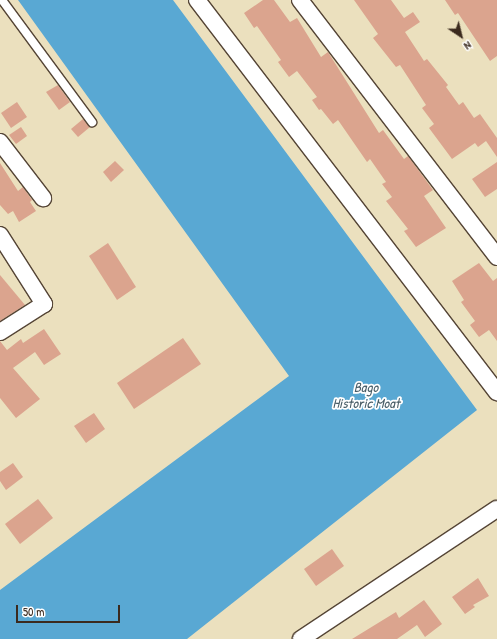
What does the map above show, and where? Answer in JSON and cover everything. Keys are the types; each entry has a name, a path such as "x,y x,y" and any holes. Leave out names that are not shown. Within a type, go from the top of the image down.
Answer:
{"street":[{"path":"197,0 497,392"},
{"path":"300,0 497,257"},
{"path":"0,142 43,198"},
{"path":"0,332 44,304 2,244"},
{"path":"301,639 497,509"}],"lane":[{"path":"2,0 92,122"}],"water":[{"name":"Bago Historic Moat","path":"18,0 173,0 477,410 187,639 0,639 0,590 289,376"}],"building":[{"path":"263,0 274,0 290,22 297,18 321,57 328,52 379,133 383,130 404,159 408,156 433,190 424,196 446,228 416,247 404,231 408,229 386,201 392,197 382,184 386,182 370,159 367,162 338,120 333,124 321,109 319,110 312,100 317,97 297,71 289,77 278,62 281,60 257,26 254,28 244,13"},
{"path":"354,0 391,0 404,18 413,12 420,22 405,32 424,61 427,59 448,85 446,87 459,105 463,102 474,118 480,114 497,138 497,157 486,141 478,147 475,143 452,159 429,128 434,124 422,108 426,105 400,65 396,67 373,38 378,34"},
{"path":"445,0 497,0 497,56 490,61 458,13 455,15"},
{"path":"58,85 70,102 59,110 46,92"},
{"path":"17,102 27,117 11,128 1,113"},
{"path":"83,119 90,127 78,137 71,129"},
{"path":"21,127 27,136 16,144 9,135"},
{"path":"115,161 124,170 111,182 103,172"},
{"path":"497,162 497,189 485,197 472,179"},
{"path":"0,163 18,191 23,187 32,200 30,202 36,211 19,222 13,211 8,214 0,205"},
{"path":"108,243 136,287 117,300 89,256"},
{"path":"479,263 493,281 497,278 497,341 489,330 479,337 470,325 475,321 461,302 464,300 452,281"},
{"path":"0,275 25,305 0,321"},
{"path":"44,329 61,354 44,365 35,352 13,368 40,399 16,418 0,398 0,341 7,350 21,339 23,343"},
{"path":"183,338 201,364 134,409 117,383"},
{"path":"94,413 105,429 86,443 74,426"},
{"path":"13,463 23,477 6,490 0,481 0,472"},
{"path":"38,499 53,518 20,544 5,524"},
{"path":"332,549 344,566 316,586 304,569"},
{"path":"478,578 489,596 473,605 475,607 465,614 452,597"},
{"path":"424,600 442,624 425,637 417,625 397,639 352,639 396,612 399,618"}]}
